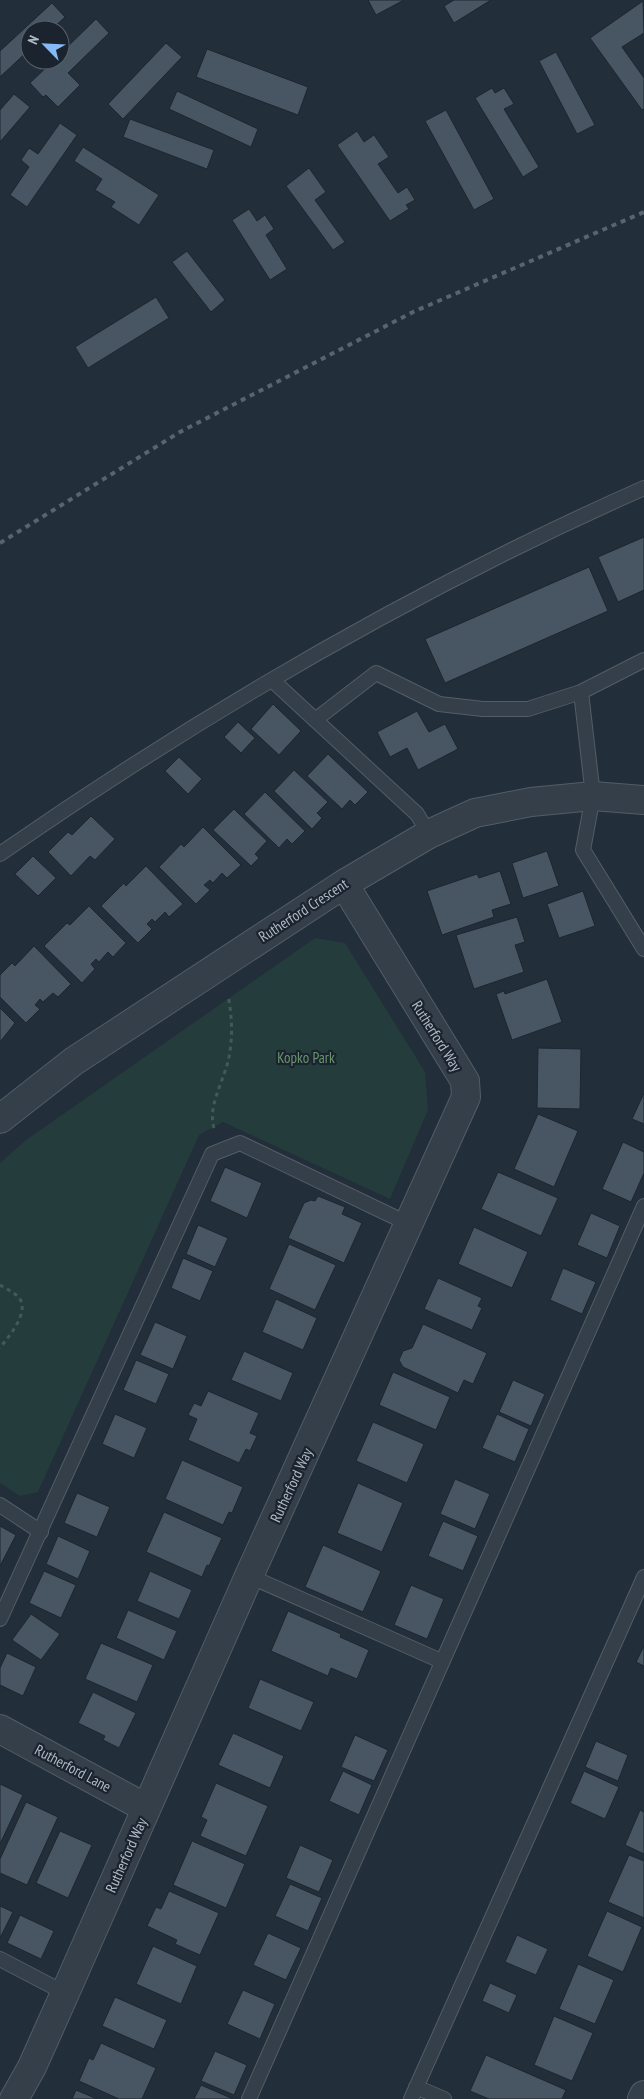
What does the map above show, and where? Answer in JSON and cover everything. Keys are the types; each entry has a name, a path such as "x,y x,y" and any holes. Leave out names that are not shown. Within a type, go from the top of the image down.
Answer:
{"street":[{"name":"Rutherford Crescent","path":"0,1119 74,1061 344,884 429,834 475,813 531,802 593,796 644,800"},
{"name":"Rutherford Way","path":"14,2099 32,2067 249,1576 466,1097 464,1080 344,884"},
{"name":"Rutherford Lane","path":"0,1729 146,1808"},
{"path":"642,2099 644,2095"}],"lane":[{"path":"0,854 152,752 272,680 435,589 538,537 644,488"},
{"path":"315,720 376,673 439,704 483,709 528,709 581,692 644,660"},
{"path":"272,680 417,814 429,834"},
{"path":"581,692 593,796 584,850 644,949"},
{"path":"0,1619 212,1154 240,1143 409,1224"},
{"path":"249,2099 644,1206"},
{"path":"0,1505 41,1532"},
{"path":"249,1576 442,1661"},
{"path":"444,2099 413,2093 644,1577"},
{"path":"0,1959 65,1993"}],"path":[{"path":"224,989 228,995 232,1025 230,1056 214,1106 213,1126 225,1149"},
{"path":"0,1285 19,1297 22,1305 17,1324 0,1348"}],"green space":[{"name":"Kopko Park","path":"315,938 345,943 425,1072 428,1110 390,1199 223,1122 199,1135 38,1492 20,1496 0,1483 0,1163 26,1140"}],"building":[{"path":"368,0 404,0 376,15"},
{"path":"454,0 491,0 454,23 444,6"},
{"path":"643,1 644,33 622,47 644,78 644,109 642,110 590,38"},
{"path":"52,3 65,17 62,20 34,20"},
{"path":"96,19 109,33 68,73 80,85 58,107 46,95 43,97 30,83 44,70 70,70 70,44"},
{"path":"20,33 20,58 0,77 0,51"},
{"path":"166,43 182,57 123,119 108,104"},
{"path":"207,49 308,87 298,115 196,77"},
{"path":"556,52 595,125 577,134 539,61"},
{"path":"492,88 495,93 504,88 514,104 504,109 539,167 523,177 475,98"},
{"path":"177,91 258,129 251,147 169,109"},
{"path":"14,94 30,107 0,142 0,110"},
{"path":"446,110 494,199 474,210 425,121"},
{"path":"130,119 214,150 207,169 123,137"},
{"path":"60,123 77,135 27,207 10,195 29,167 21,160 29,148 38,154"},
{"path":"357,131 364,142 374,135 389,157 378,164 398,193 407,187 415,200 406,205 409,209 390,221 337,145"},
{"path":"83,147 159,195 139,225 111,207 115,202 95,190 102,179 74,161"},
{"path":"309,168 326,192 315,200 345,242 333,250 286,186"},
{"path":"249,209 257,221 265,215 274,229 266,235 287,269 270,280 232,220"},
{"path":"187,251 225,300 211,312 172,262"},
{"path":"156,297 169,318 88,368 75,347"},
{"path":"644,537 644,590 618,602 598,557"},
{"path":"589,567 608,611 445,683 425,639"},
{"path":"273,704 301,731 279,755 251,729"},
{"path":"417,711 429,732 445,724 458,749 418,770 407,748 390,757 377,732"},
{"path":"238,722 255,738 241,753 224,737"},
{"path":"328,754 368,792 355,805 350,800 342,809 307,776"},
{"path":"179,757 202,779 188,794 165,771"},
{"path":"294,770 328,802 317,813 322,818 312,829 274,791"},
{"path":"265,792 305,831 292,844 287,839 279,848 244,814"},
{"path":"234,809 267,841 255,854 259,858 251,866 213,830"},
{"path":"91,816 115,839 95,860 90,856 71,876 48,852 68,832 72,835"},
{"path":"203,827 241,865 227,878 222,873 213,883 210,880 204,885 210,890 196,904 159,867 181,844 184,847"},
{"path":"547,851 559,886 523,898 512,863"},
{"path":"33,856 56,878 38,896 15,874"},
{"path":"146,866 183,904 169,917 165,912 155,922 152,919 147,924 152,929 138,943 101,906 124,883 126,886"},
{"path":"500,871 511,904 492,910 494,917 442,935 427,891 477,874 479,878"},
{"path":"583,891 595,926 559,938 547,904"},
{"path":"89,906 126,943 113,957 108,952 99,962 96,959 91,964 95,969 82,983 44,946 67,923 70,925"},
{"path":"517,917 525,942 515,945 524,972 474,989 456,935"},
{"path":"34,946 71,984 58,997 53,993 43,1002 40,999 35,1005 40,1009 26,1023 0,997 0,975 12,963 15,966"},
{"path":"547,979 562,1022 512,1040 496,994 504,991 505,994"},
{"path":"0,1008 15,1023 0,1042"},
{"path":"538,1048 581,1049 580,1109 537,1108"},
{"path":"644,1093 644,1124 632,1119"},
{"path":"538,1114 578,1131 554,1187 514,1169"},
{"path":"623,1142 644,1152 644,1173 631,1202 602,1189"},
{"path":"225,1167 262,1183 247,1218 210,1201"},
{"path":"498,1172 558,1198 541,1236 481,1209"},
{"path":"318,1196 345,1207 342,1214 362,1223 344,1263 288,1238 304,1203 311,1200 315,1201"},
{"path":"591,1213 620,1226 607,1258 577,1245"},
{"path":"198,1225 228,1238 215,1267 186,1254"},
{"path":"474,1227 528,1252 512,1288 458,1264"},
{"path":"289,1244 336,1265 315,1310 269,1289"},
{"path":"183,1258 213,1271 200,1301 171,1288"},
{"path":"563,1268 596,1282 582,1314 550,1300"},
{"path":"438,1278 482,1298 478,1306 482,1308 472,1330 424,1309"},
{"path":"276,1299 317,1318 303,1350 262,1332"},
{"path":"155,1322 187,1336 173,1369 140,1355"},
{"path":"423,1324 487,1353 473,1384 464,1380 458,1393 403,1367 399,1360 403,1351 412,1348"},
{"path":"244,1351 293,1373 281,1401 231,1380"},
{"path":"136,1360 169,1374 156,1404 123,1390"},
{"path":"393,1372 450,1397 436,1430 379,1405"},
{"path":"513,1380 545,1394 531,1426 499,1412"},
{"path":"208,1391 259,1413 250,1433 257,1436 250,1451 246,1449 239,1463 188,1440 197,1419 188,1415 194,1403 201,1406"},
{"path":"115,1414 147,1428 134,1458 102,1444"},
{"path":"497,1414 529,1429 515,1462 482,1448"},
{"path":"373,1422 424,1444 407,1483 356,1461"},
{"path":"182,1460 243,1487 232,1513 229,1512 223,1525 165,1499"},
{"path":"455,1479 490,1494 475,1529 440,1514"},
{"path":"358,1483 403,1503 382,1552 337,1533"},
{"path":"77,1493 110,1507 97,1537 64,1523"},
{"path":"164,1512 222,1538 202,1577 146,1552"},
{"path":"443,1521 478,1536 463,1571 428,1556"},
{"path":"0,1526 16,1535 0,1566"},
{"path":"58,1536 90,1551 78,1579 46,1564"},
{"path":"323,1545 381,1571 363,1612 305,1587"},
{"path":"44,1571 76,1585 61,1618 29,1603"},
{"path":"150,1571 192,1590 179,1619 137,1601"},
{"path":"411,1585 444,1599 427,1639 394,1625"},
{"path":"128,1610 177,1631 164,1660 116,1638"},
{"path":"288,1611 341,1634 340,1637 369,1650 357,1679 331,1668 328,1676 271,1651"},
{"path":"31,1614 60,1634 41,1660 12,1640"},
{"path":"101,1643 153,1665 137,1702 85,1679"},
{"path":"644,1646 644,1666 636,1662"},
{"path":"7,1653 36,1667 23,1696 0,1685 0,1668"},
{"path":"260,1679 314,1702 301,1731 248,1708"},
{"path":"93,1692 136,1713 119,1748 103,1740 105,1736 78,1723"},
{"path":"233,1733 284,1756 270,1788 218,1765"},
{"path":"355,1735 388,1750 374,1781 341,1767"},
{"path":"596,1741 628,1755 618,1781 585,1767"},
{"path":"343,1771 372,1785 359,1815 329,1801"},
{"path":"584,1771 619,1787 605,1819 570,1803"},
{"path":"216,1783 268,1806 246,1856 200,1836 207,1820 201,1817"},
{"path":"0,1784 23,1795 0,1844"},
{"path":"26,1802 58,1817 27,1885 0,1873 0,1859"},
{"path":"640,1810 644,1812 644,1854 625,1845"},
{"path":"60,1831 92,1845 68,1898 36,1883"},
{"path":"192,1841 245,1864 226,1908 173,1885"},
{"path":"300,1845 333,1860 319,1892 286,1878"},
{"path":"629,1855 644,1861 644,1918 608,1902"},
{"path":"290,1884 322,1898 308,1931 275,1916"},
{"path":"169,1891 219,1913 200,1955 175,1944 177,1940 147,1926 156,1907 161,1909"},
{"path":"0,1906 13,1912 0,1938"},
{"path":"607,1911 642,1927 623,1972 587,1956"},
{"path":"20,1915 54,1931 41,1959 7,1943"},
{"path":"268,1933 301,1948 286,1980 253,1965"},
{"path":"517,1935 548,1949 536,1975 505,1962"},
{"path":"153,1946 197,1966 181,2004 136,1984"},
{"path":"578,1964 614,1980 595,2024 559,2009"},
{"path":"490,1983 517,1995 509,2013 482,2001"},
{"path":"243,1990 275,2004 260,2039 227,2024"},
{"path":"115,1997 167,2020 154,2049 102,2026"},
{"path":"554,2016 593,2033 572,2081 534,2065"},
{"path":"101,2043 156,2068 142,2099 119,2099 79,2081 89,2058 93,2060"},
{"path":"215,2051 247,2065 234,2095 201,2081"},
{"path":"486,2055 566,2090 562,2099 489,2099 470,2091"},
{"path":"201,2085 233,2099 194,2099"},
{"path":"76,2090 97,2099 72,2099"}],"railway":[{"path":"0,543 180,432 413,312 644,212"}]}
